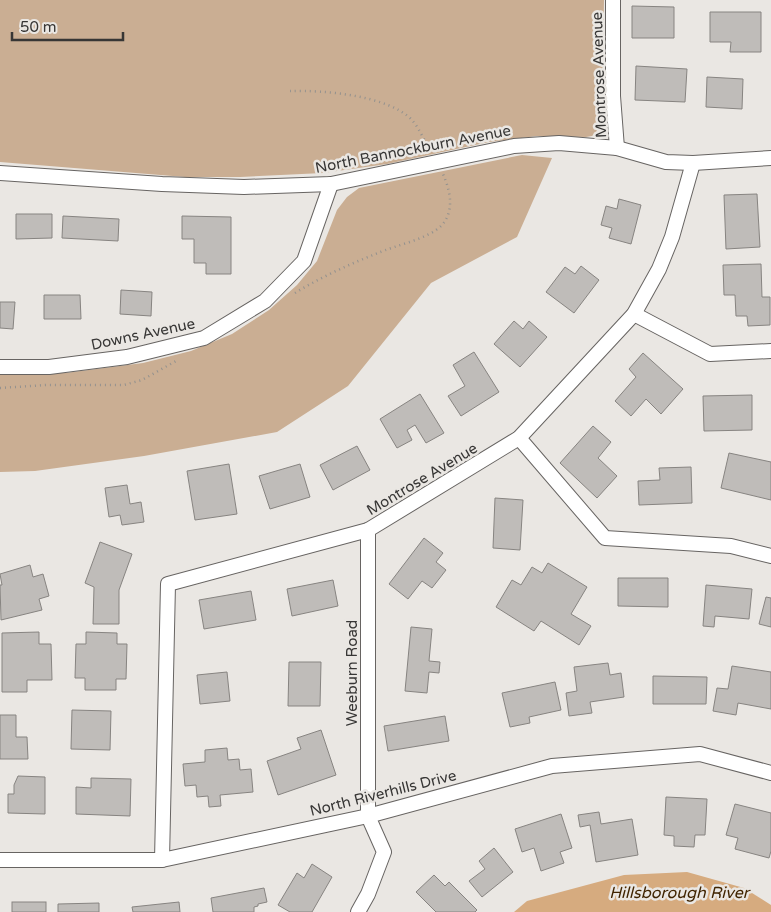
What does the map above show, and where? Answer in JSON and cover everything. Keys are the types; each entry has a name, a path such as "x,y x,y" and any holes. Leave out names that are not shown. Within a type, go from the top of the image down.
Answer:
{"street":[{"name":"Montrose Avenue","path":"613,0 613,96 617,148"},
{"name":"North Bannockburn Avenue","path":"0,173 244,187 331,184 514,146 559,143 617,148 666,162 693,163 771,158"},
{"name":"Montrose Avenue","path":"162,860 168,584 368,530 519,438 634,314 659,268 672,237 693,163"},
{"name":"Downs Avenue","path":"0,367 48,368 127,357 204,338 265,301 304,261 331,184"},
{"path":"634,314 710,354 771,351"},
{"path":"519,438 605,538 731,546 771,556"},
{"name":"Weeburn Road","path":"368,530 368,816"},
{"name":"North Riverhills Drive","path":"0,860 162,860 368,816 552,766 700,754 771,772"},
{"path":"358,912 368,894 384,852 368,816"}],"path":[{"path":"290,91 316,90 339,93 398,108 413,120 437,162 448,187 451,210 442,225 427,235 379,252 316,281 291,295"},
{"path":"0,388 46,385 124,385 142,380 176,361"}],"shaded area":[{"path":"0,0 604,0 603,63 597,131 592,136 586,137 537,136 489,142 387,164 323,173 240,177 185,177 0,162"},
{"path":"522,155 552,158 517,237 431,283 348,386 277,432 144,456 35,471 0,472 0,373 65,373 143,363 191,351 232,334 269,310 297,285 317,261 337,210 347,197 359,188"}],"water":[{"name":"Hillsborough River","path":"687,872 744,888 771,905 771,912 514,912 527,901 624,875"}],"building":[{"path":"632,6 674,7 674,38 632,38"},
{"path":"710,12 761,12 761,52 730,52 731,42 710,42"},
{"path":"636,66 687,69 685,102 635,100"},
{"path":"707,77 743,79 742,109 706,107"},
{"path":"757,194 760,247 726,249 724,195"},
{"path":"619,199 641,205 631,244 609,238 612,228 601,225 606,206 617,209"},
{"path":"16,214 52,214 52,238 16,239"},
{"path":"63,216 119,219 118,241 62,238"},
{"path":"182,216 231,217 231,274 206,274 206,263 194,263 194,239 182,239"},
{"path":"761,264 762,297 770,297 770,325 748,326 747,316 736,316 735,295 724,295 723,265"},
{"path":"581,266 599,280 574,313 546,292 565,267 575,274"},
{"path":"121,290 152,292 151,316 120,314"},
{"path":"44,295 80,295 81,319 44,319"},
{"path":"0,302 15,302 13,329 0,328"},
{"path":"514,321 523,329 529,321 547,337 520,367 494,344"},
{"path":"474,352 499,392 461,416 448,396 465,386 453,365"},
{"path":"643,353 683,389 661,414 646,399 631,416 615,401 636,377 629,369"},
{"path":"420,394 444,433 426,443 415,425 407,430 412,440 397,448 380,419"},
{"path":"752,395 752,430 704,431 703,396"},
{"path":"593,426 611,442 598,458 617,476 597,498 560,463"},
{"path":"357,446 370,470 333,490 320,465"},
{"path":"729,453 771,462 771,500 721,488"},
{"path":"229,464 237,514 195,520 187,471"},
{"path":"300,464 310,497 270,509 259,476"},
{"path":"691,467 692,503 639,505 638,481 660,480 659,468"},
{"path":"127,485 130,504 141,502 144,522 122,525 120,515 109,517 105,488"},
{"path":"495,498 523,500 520,550 493,548"},
{"path":"424,538 443,553 436,562 446,570 432,588 422,581 408,599 389,584"},
{"path":"100,542 132,554 119,590 119,624 93,624 94,587 85,583"},
{"path":"548,563 587,587 571,614 591,626 579,645 541,621 534,631 496,607 512,580 521,585 532,567 542,573"},
{"path":"30,565 33,577 43,574 49,596 39,599 42,610 1,620 0,585 2,585 0,574"},
{"path":"618,578 668,578 668,607 618,606"},
{"path":"333,580 338,606 292,616 287,589"},
{"path":"706,585 752,589 749,619 715,616 714,627 703,626"},
{"path":"251,591 256,620 204,629 199,600"},
{"path":"766,597 771,598 771,627 759,624"},
{"path":"411,627 432,629 429,661 440,662 439,673 429,672 427,693 405,691"},
{"path":"39,632 39,644 51,644 52,680 27,680 27,692 2,692 2,633"},
{"path":"86,632 117,633 117,644 127,644 126,679 116,679 116,690 85,690 85,678 75,678 76,644 86,644"},
{"path":"289,662 321,662 320,706 288,706"},
{"path":"608,663 610,675 621,673 624,697 590,702 592,713 569,716 566,693 577,691 574,667"},
{"path":"732,666 771,672 771,709 738,703 736,715 713,711 717,688 728,689"},
{"path":"227,672 230,701 200,704 197,675"},
{"path":"653,676 707,677 706,704 653,704"},
{"path":"555,682 561,710 529,717 530,723 510,727 502,693"},
{"path":"72,710 111,711 110,750 71,749"},
{"path":"0,715 16,715 16,737 27,737 28,759 0,759"},
{"path":"445,716 449,741 388,751 384,726"},
{"path":"321,730 336,775 278,795 267,761 301,749 297,738"},
{"path":"227,748 228,760 239,759 240,770 251,769 253,792 220,795 221,806 209,807 208,796 197,797 196,785 185,786 183,764 205,762 205,750"},
{"path":"18,776 45,777 45,814 8,813 8,794 14,794 14,785"},
{"path":"91,778 131,779 130,816 76,814 76,787 91,788"},
{"path":"666,797 707,799 705,835 695,835 694,847 674,846 674,836 664,835"},
{"path":"735,804 771,813 771,851 769,858 735,849 738,838 726,835"},
{"path":"599,812 601,824 632,819 638,855 596,862 590,825 580,827 578,815"},
{"path":"561,814 572,848 560,852 564,863 541,871 534,848 522,852 515,829"},
{"path":"494,848 513,872 482,897 469,881 485,869 479,861"},
{"path":"312,864 332,877 312,912 290,912 278,905 297,873 304,878"},
{"path":"434,875 445,886 449,882 477,910 475,912 436,912 416,892"},
{"path":"264,888 267,902 254,907 254,912 213,912 211,898"},
{"path":"12,902 46,902 46,912 12,912"},
{"path":"179,902 180,912 133,912 132,907"},
{"path":"99,903 99,912 58,912 58,904"}]}
